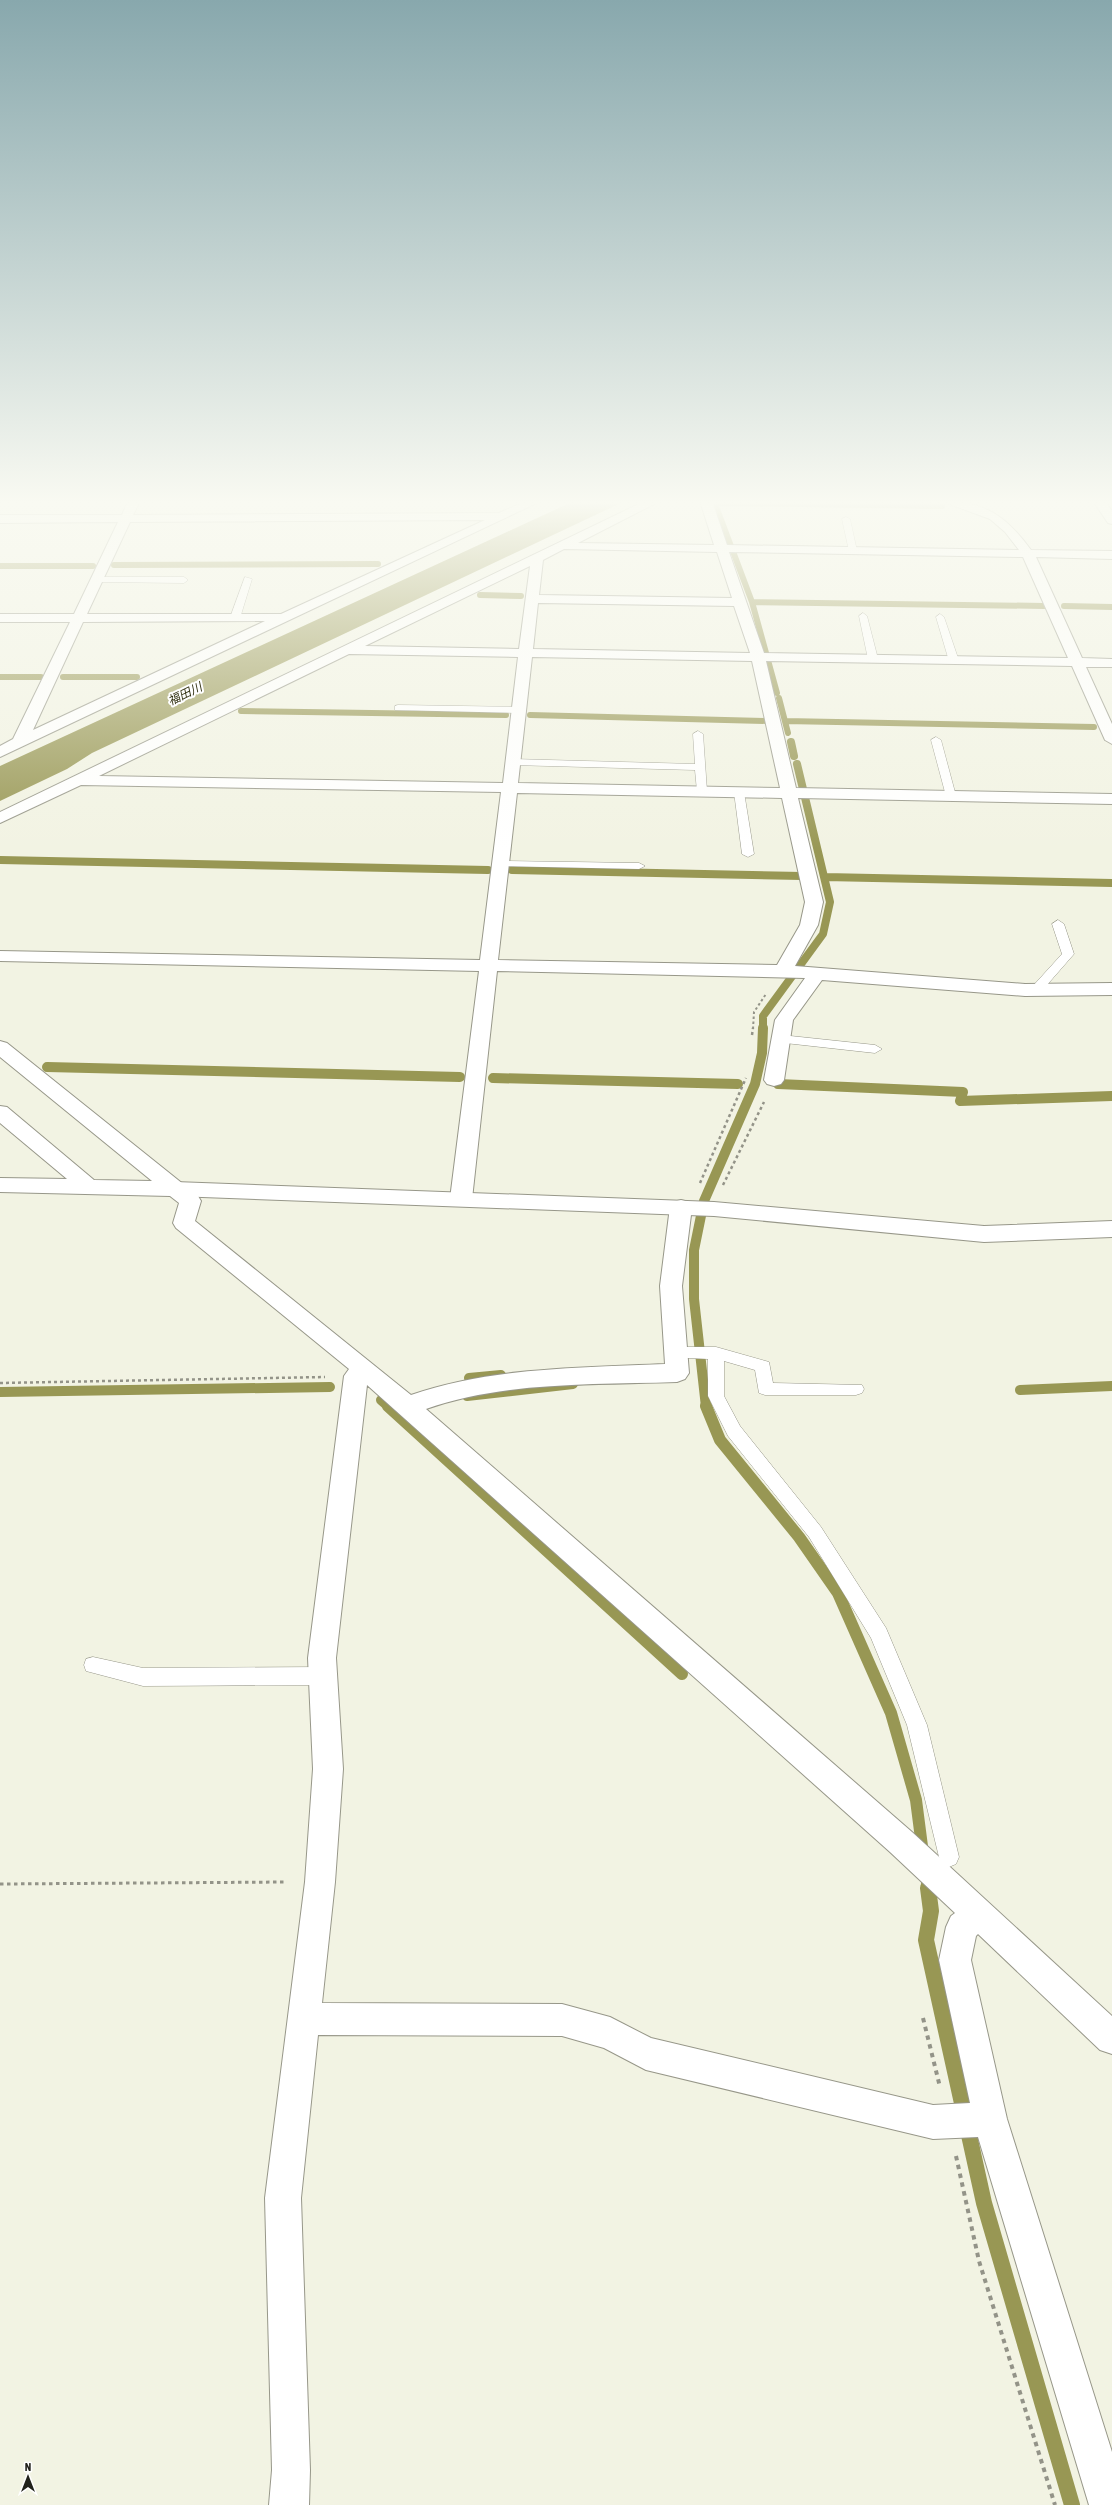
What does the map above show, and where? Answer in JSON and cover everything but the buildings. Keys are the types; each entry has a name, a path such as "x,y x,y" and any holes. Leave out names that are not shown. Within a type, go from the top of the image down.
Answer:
{"street":[{"path":"0,618 240,618"},
{"path":"19,743 79,618"},
{"path":"0,752 73,715 282,618"},
{"path":"0,818 413,618"},
{"path":"461,1199 530,618"},
{"path":"747,618 763,657 814,902 809,925 785,971"},
{"path":"1057,618 1112,740"},
{"path":"346,650 1112,663"},
{"path":"0,743 19,743"},
{"path":"80,780 1112,799"},
{"path":"0,956 785,971 1036,990 1112,989"},
{"path":"774,1080 784,1020 813,974"},
{"path":"0,1047 190,1201 184,1223 361,1373 407,1406 901,1842 946,1869 979,1914 1112,2038"},
{"path":"0,1112 89,1187"},
{"path":"0,1185 175,1189 688,1207 984,1234 1112,1229"},
{"path":"407,1406 433,1396 470,1387 556,1378 677,1373 679,1353 671,1286 688,1207"},
{"path":"289,2505 291,2470 283,2198 320,1882 328,1769 322,1658 361,1373"},
{"path":"979,1914 962,1927 954,1960 967,2121 1109,2505"},
{"path":"304,2018 562,2020 610,2033 646,2053 933,2122 967,2121"}],"lane":[{"path":"863,618 873,659"},
{"path":"940,618 954,660"},
{"path":"398,708 518,710"},
{"path":"698,734 702,791"},
{"path":"936,740 951,796"},
{"path":"512,762 700,767"},
{"path":"739,792 748,854"},
{"path":"500,864 639,866"},
{"path":"1036,990 1068,954 1058,924"},
{"path":"781,1039 876,1049"},
{"path":"679,1353 713,1353 763,1366 765,1389 856,1389"},
{"path":"713,1353 716,1396 734,1431 816,1532 879,1634 917,1725 946,1869"},
{"path":"93,1665 143,1677 323,1676"}],"path":[{"path":"752,1043 754,1012 785,971"},
{"path":"688,1207 747,1072"},
{"path":"716,1209 719,1193 774,1080"},
{"path":"0,1383 361,1373"},
{"path":"0,1884 320,1882"},
{"path":"923,2018 967,2121 979,2260 1055,2505"}],"water":[{"name":"福田川","path":"321,618 378,618 92,753 67,769 0,801 0,766"}],"waterway":[{"path":"756,618 777,693"},
{"path":"0,677 41,677"},
{"path":"63,677 137,677"},
{"path":"779,698 788,733"},
{"path":"241,711 506,715"},
{"path":"530,715 768,721"},
{"path":"785,721 1094,727"},
{"path":"791,742 794,756"},
{"path":"763,1028 763,1016 823,934 830,902 797,764"},
{"path":"0,860 488,870"},
{"path":"512,870 802,876"},
{"path":"825,877 1112,883"},
{"path":"706,1407 694,1299 694,1250 704,1201 755,1084 762,1053 763,1028"},
{"path":"47,1067 460,1077"},
{"path":"493,1078 738,1084"},
{"path":"778,1084 963,1092 960,1101 1112,1096"},
{"path":"469,1378 501,1375"},
{"path":"467,1396 573,1384"},
{"path":"1020,1390 1112,1386"},
{"path":"0,1392 330,1387"},
{"path":"381,1400 389,1407"},
{"path":"388,1406 682,1674"},
{"path":"706,1406 720,1440 799,1537 838,1593 891,1713 916,1800 923,1854"},
{"path":"926,1874 928,1889"},
{"path":"928,1888 931,1911 926,1940 984,2203 1072,2505"}]}
